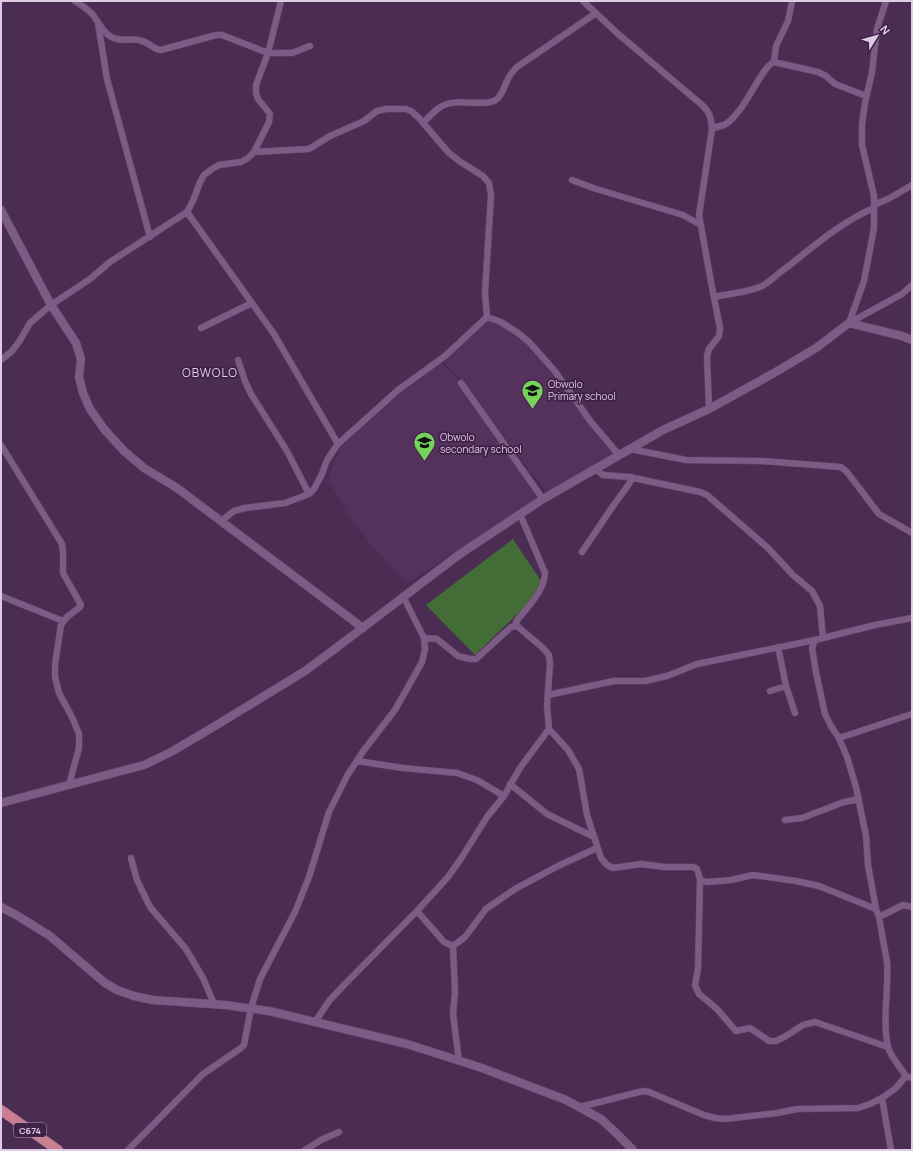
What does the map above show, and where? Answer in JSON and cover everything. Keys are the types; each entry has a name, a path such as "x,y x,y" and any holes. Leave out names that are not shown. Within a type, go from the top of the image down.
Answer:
{"main road":[{"name":"C674","path":"1,1110 58,1150"}],"street":[{"path":"76,1 93,15 98,24 109,35 116,39 140,40 147,42 156,50 222,34 268,53 292,53 310,46"},
{"path":"1,360 12,351 30,323 51,306 90,279 110,262 187,212 204,175 219,165 241,162 254,152 269,122 270,114 258,99 256,85 268,53 281,1"},
{"path":"583,1 702,105 711,116 712,129 699,215 720,328 719,336 709,349 707,356 709,409"},
{"path":"774,62 776,46 788,21 792,1"},
{"path":"849,323 868,268 874,228 874,196 862,145 862,124 866,96 872,72 877,29 886,1"},
{"path":"423,123 439,107 448,104 467,102 486,103 495,101 501,95 509,77 518,66 596,13"},
{"path":"98,24 107,79 150,237"},
{"path":"712,129 724,124 734,117 746,101 767,66 774,62 818,72 826,76 835,84 866,96"},
{"path":"254,152 309,148 330,136 364,121 377,111 386,109 406,109 411,111 448,152 459,162 483,176 489,183 491,195 485,293 487,317"},
{"path":"572,180 593,188 683,215 701,226"},
{"path":"714,297 748,291 763,286 845,223 912,185"},
{"path":"1,210 51,306 76,344 81,359 79,377 83,393 90,409 104,429 124,451 144,468 177,488 363,628"},
{"path":"187,212 274,334 338,444"},
{"path":"1,804 144,764 171,752 305,671 460,554 543,499 663,430 709,409 774,373 816,348 849,323 902,294 912,285"},
{"path":"202,328 252,303"},
{"path":"221,521 234,511 245,508 284,503 309,494 314,489 322,474 326,460 338,444 398,390 445,356 487,317"},
{"path":"487,317 518,332 529,342 554,370 591,422 619,455"},
{"path":"849,323 902,336 912,340"},
{"path":"238,360 251,394 287,450 309,494"},
{"path":"461,383 543,499"},
{"path":"1,445 62,544 63,573 81,605 63,621 61,625 55,665 55,677 59,693 74,719 79,734 79,748 69,785"},
{"path":"630,449 686,460 761,461 841,467 847,472 879,514 912,533"},
{"path":"595,469 603,475 632,477 700,492 707,495 768,548 793,575 812,591 820,606 824,638"},
{"path":"582,552 629,484 632,477"},
{"path":"517,626 516,622 542,587 545,572 520,514"},
{"path":"1,596 63,621"},
{"path":"128,1150 203,1074 241,1048 246,1041 251,1008 260,979 295,912 309,877 330,812 347,776 364,750 403,699 422,662 426,649 424,638 403,596"},
{"path":"548,695 614,681 645,681 667,676 697,664 778,648 875,625 912,618"},
{"path":"424,638 437,640 458,656 476,659 511,628 517,626"},
{"path":"517,626 549,655 550,664 547,705 549,729 568,750 580,768 587,815 597,848 604,862 607,866 613,868 641,864 664,867 693,867 697,869 700,879 698,969 695,984 699,994 716,1009 736,1031 750,1028 769,1041 776,1041 803,1025 815,1022 888,1047"},
{"path":"580,1107 644,1091 704,1115 725,1119 778,1113 797,1109 858,1108 882,1098 909,1077 891,1054 888,1047 885,1011 888,974 887,962 868,864 866,836 859,799 847,757 839,738 825,714 812,648 815,640"},
{"path":"778,648 786,686 795,713"},
{"path":"770,691 786,686"},
{"path":"839,738 912,714"},
{"path":"315,1022 344,985 417,911 448,877 487,817 504,796 520,768 549,729"},
{"path":"357,761 403,768 457,773 477,780 504,796"},
{"path":"510,784 547,814 594,837"},
{"path":"785,820 802,818 844,802 859,799"},
{"path":"454,946 465,937 486,908 515,889 558,866 597,848"},
{"path":"131,858 137,880 150,907 195,962 214,1004"},
{"path":"700,879 708,882 731,880 753,875 796,881 819,886 876,909"},
{"path":"879,917 903,906 912,907"},
{"path":"1,907 50,936 105,983 117,990 134,996 153,1000 251,1008 407,1044 459,1061 552,1095 580,1107 600,1119 633,1150"},
{"path":"417,911 444,942 454,946"},
{"path":"454,946 455,992 452,1014 459,1061"},
{"path":"882,1098 891,1150"},
{"path":"305,1150 321,1140 339,1132"}],"shaded area":[{"name":"Obwolo Primary school","path":"487,320 497,323 527,343 553,370 616,454 547,493 458,377 444,363 447,358"},
{"name":"Obwolo secondary school","path":"441,363 457,378 541,498 407,583 374,548 350,518 328,479 341,447 390,399"}],"green space":[{"path":"513,539 545,587 475,655 426,605"}],"place":[{"name":"Obwolo Primary school","path":"532,410"},
{"name":"Obwolo secondary school","path":"425,462"}],"district":[{"name":"OBWOLO","path":"210,372"}]}
